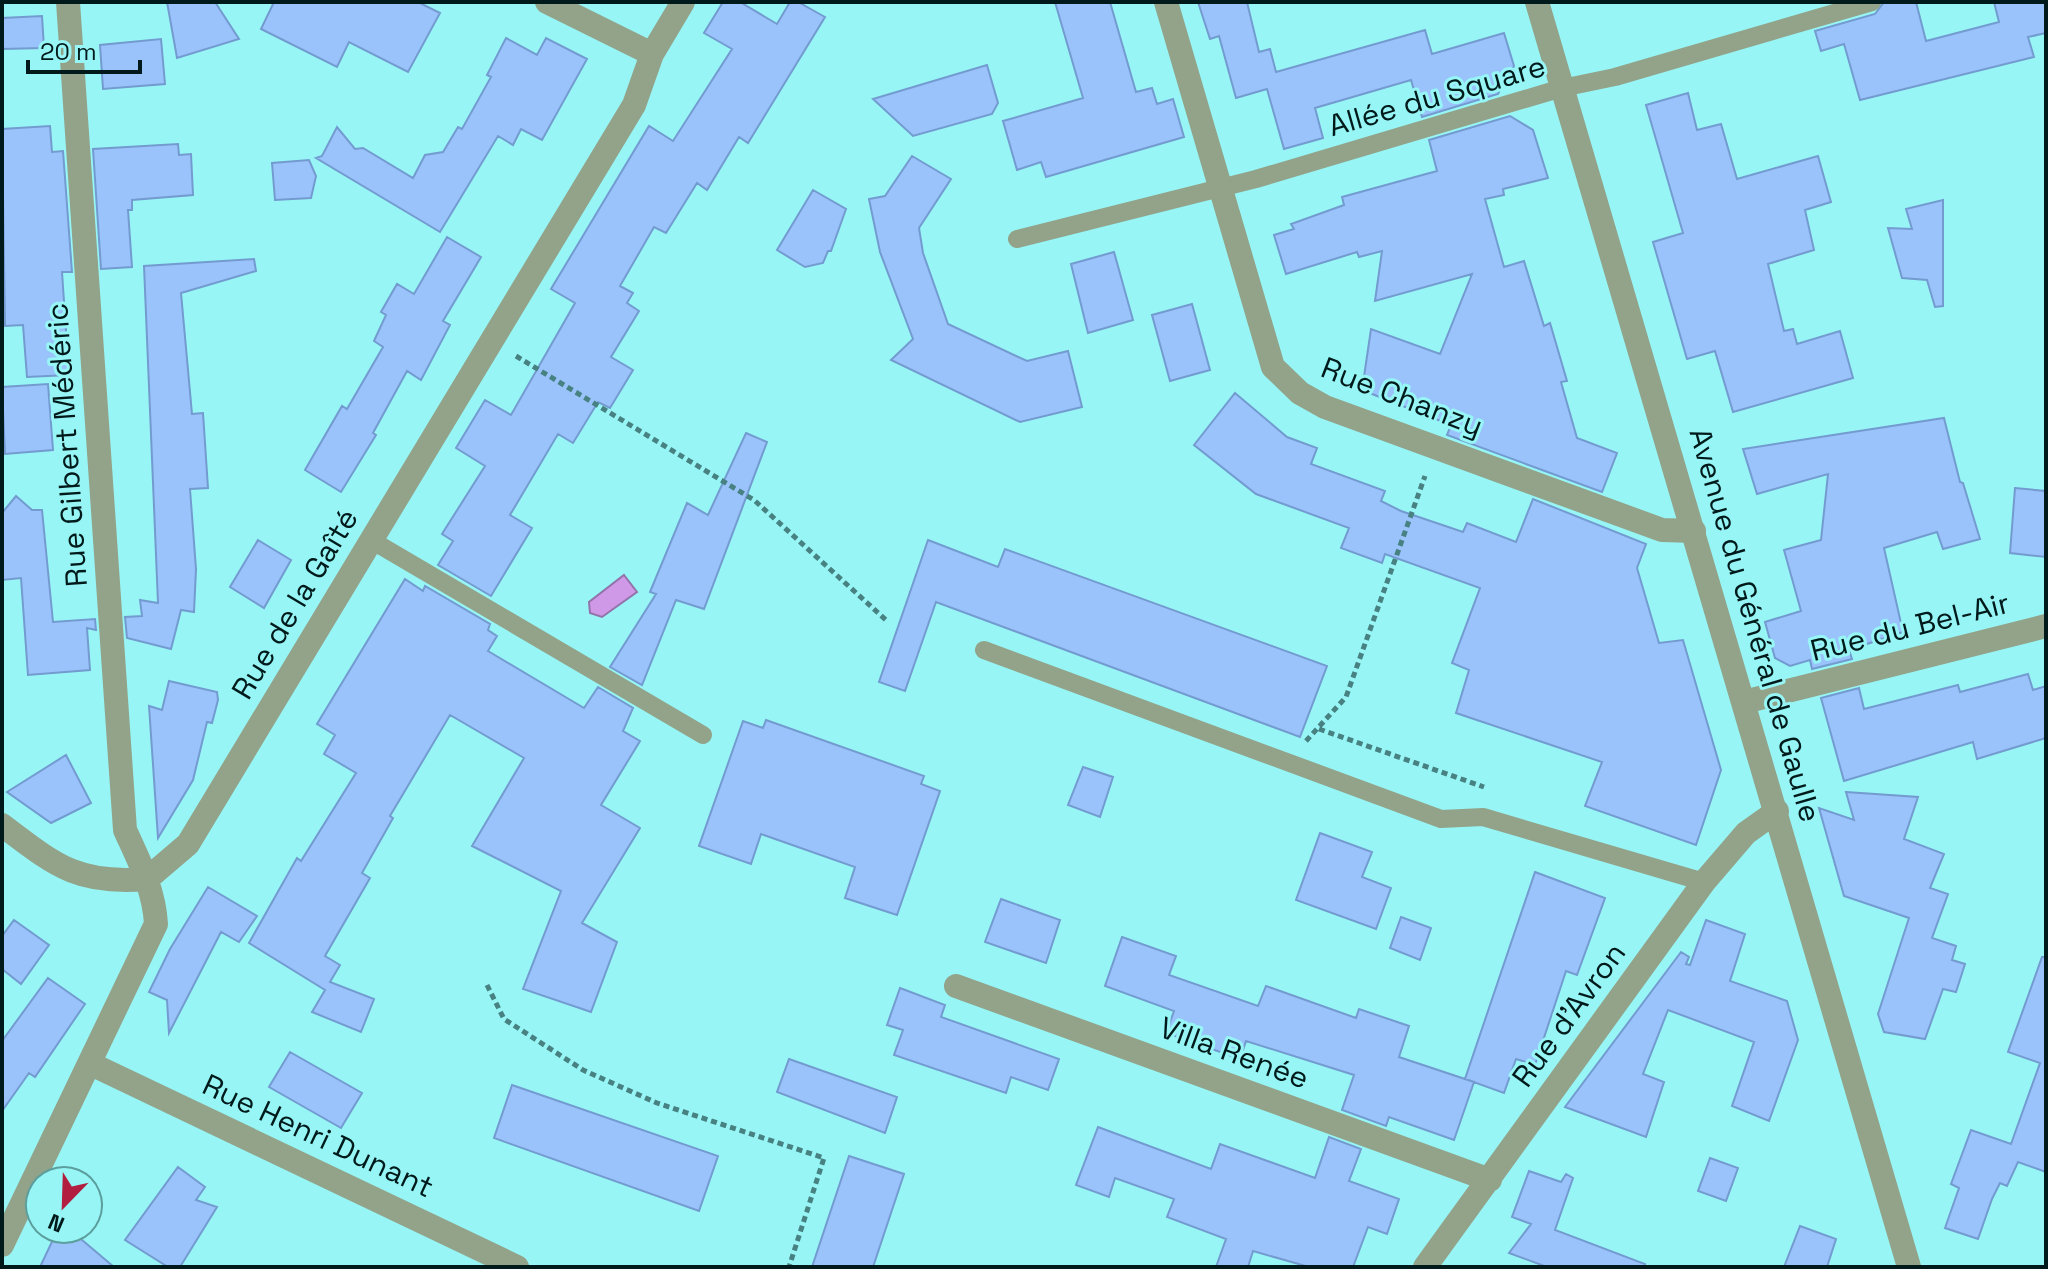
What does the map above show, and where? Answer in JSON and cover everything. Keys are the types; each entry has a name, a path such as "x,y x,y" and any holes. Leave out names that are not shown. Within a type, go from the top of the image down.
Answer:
{"street":[{"name":"Rue Gilbert Médéric","path":"68,2 125,830 147,879"},
{"path":"547,2 652,54"},
{"name":"Rue de la Gaîté","path":"147,879 188,844 634,105 652,54 683,2"},
{"name":"Rue Chanzy","path":"1166,2 1273,367 1300,393 1325,407 1662,530 1694,531"},
{"name":"Avenue du Général de Gaulle","path":"1537,2 1909,1267"},
{"name":"Rue du Bel-Air","path":"1744,702 2046,626"},
{"name":"Rue d'Avron","path":"1435,1263 1490,1180 1704,882 1746,833 1777,811"},
{"path":"2,825 62,869 110,882 147,879 155,903 156,924 2,1245"},
{"name":"Villa Renée","path":"956,986 1490,1180"},
{"name":"Rue Henri Dunant","path":"91,1064 517,1267"}],"lane":[{"name":"Allée du Square","path":"1017,239 1219,187 1872,2"},
{"path":"371,540 703,735"},
{"path":"984,650 1441,819 1483,817 1704,882"}],"path":[{"path":"491,341 754,500 887,621"},
{"path":"1285,761 1319,729 1346,697 1436,446"},
{"path":"1319,729 1492,790"},
{"path":"487,985 504,1019 583,1070 657,1103 824,1158 789,1267"}],"shaded area":[{"path":"624,575 637,592 602,617 590,613 589,602"}],"building":[{"path":"167,2 215,2 239,39 177,58"},
{"path":"274,2 418,2 440,13 408,72 349,42 337,67 261,29"},
{"path":"723,2 740,2 777,24 790,2 798,2 825,17 748,143 739,137 707,190 697,183 666,233 654,227 620,286 633,293 627,303 639,311 611,357 633,370 610,408 598,402 573,443 558,434 510,515 532,528 491,596 438,565 453,541 442,534 485,466 456,448 485,400 511,415 575,303 551,289 649,126 673,141 732,49 704,33"},
{"path":"1055,2 1110,2 1136,92 1152,88 1157,104 1173,99 1184,137 1046,177 1041,162 1017,170 1003,121 1083,98"},
{"path":"1198,2 1247,2 1259,52 1270,49 1276,72 1425,30 1432,54 1504,33 1514,66 1498,94 1422,117 1411,80 1315,108 1323,138 1284,149 1267,89 1236,98 1219,36 1210,39"},
{"path":"1884,2 1916,2 1926,41 1999,22 1994,2 2046,2 2046,33 2028,37 2034,57 1860,100 1844,44 1821,51 1815,31 1875,14"},
{"path":"42,16 44,48 2,49 2,18"},
{"path":"506,38 537,55 546,38 587,59 542,140 521,129 513,145 498,136 440,232 316,158 322,156 337,127 355,149 363,148 413,178 425,155 443,152 458,127 462,129 491,77 487,75"},
{"path":"161,39 165,84 103,89 100,45"},
{"path":"987,65 998,103 992,114 913,136 873,99"},
{"path":"1688,93 1697,130 1721,124 1737,179 1818,156 1831,202 1805,210 1814,250 1768,264 1784,331 1793,329 1797,344 1840,331 1853,378 1733,412 1715,351 1687,359 1653,242 1683,233 1646,105"},
{"path":"1510,116 1533,130 1548,178 1503,189 1504,195 1485,199 1504,267 1524,261 1544,326 1550,323 1567,381 1561,382 1577,438 1617,453 1602,492 1447,435 1451,425 1362,390 1371,329 1440,354 1472,274 1375,301 1382,251 1359,257 1357,252 1286,274 1274,235 1294,229 1291,224 1344,205 1342,197 1437,171 1429,140"},
{"path":"50,126 52,152 63,151 72,272 62,272 69,375 27,377 23,325 5,326 2,129"},
{"path":"178,144 179,155 191,154 193,195 132,200 132,210 128,210 132,267 101,269 93,149"},
{"path":"912,156 951,179 919,228 923,253 948,324 1027,361 1068,351 1082,407 1020,422 891,360 913,339 880,252 869,199 885,196"},
{"path":"309,160 316,176 311,198 275,200 272,163"},
{"path":"813,190 846,209 831,251 828,251 823,263 805,267 777,250"},
{"path":"1943,200 1943,306 1935,307 1927,280 1902,278 1888,228 1912,229 1906,209"},
{"path":"447,237 481,257 443,321 450,325 421,380 407,371 373,433 376,435 341,492 305,470 342,406 347,409 383,347 374,341 386,315 381,312 397,284 414,294"},
{"path":"1114,252 1133,320 1088,333 1071,264"},
{"path":"254,259 256,271 181,293 192,414 203,413 208,488 190,489 196,569 194,612 181,610 171,649 127,638 125,617 142,616 140,600 158,603 144,266"},
{"path":"1192,304 1210,370 1170,381 1152,315"},
{"path":"48,384 53,450 5,454 2,387"},
{"path":"1235,393 1287,437 1317,448 1311,464 1385,491 1381,501 1401,511 1463,532 1467,523 1516,542 1533,499 1646,544 1637,568 1659,643 1683,640 1721,770 1696,845 1585,806 1602,762 1456,713 1469,670 1452,663 1480,588 1385,554 1382,563 1341,548 1349,528 1256,494 1194,445"},
{"path":"1944,418 1960,482 1963,483 1980,539 1943,549 1937,532 1884,548 1903,632 1849,650 1852,659 1812,669 1810,660 1790,666 1775,658 1765,622 1801,611 1784,550 1821,540 1828,474 1757,494 1743,449"},
{"path":"746,433 767,442 704,609 676,600 642,685 610,667 656,594 650,592 687,503 708,515"},
{"path":"2015,488 2046,491 2046,557 2010,553"},
{"path":"16,496 32,510 42,510 53,622 95,619 96,630 87,628 90,670 28,675 21,578 2,580 2,513"},
{"path":"258,540 291,560 264,608 230,587"},
{"path":"928,540 998,567 1005,549 1327,666 1300,737 936,602 905,691 879,682"},
{"path":"405,579 423,591 425,586 490,624 488,630 497,636 488,651 584,708 598,687 633,708 623,731 640,741 601,805 640,828 582,923 617,942 591,1012 523,989 561,891 472,846 524,758 450,715 390,816 393,818 362,873 370,878 325,956 340,965 330,982 374,999 361,1032 312,1012 325,990 249,943 297,858 301,861 356,773 324,754 335,735 317,724"},
{"path":"2028,674 2033,690 2046,686 2046,738 1977,759 1973,742 1844,781 1821,698 1859,688 1864,709 1958,685 1960,692"},
{"path":"169,681 217,692 218,700 212,723 207,722 193,780 158,838 149,706 162,710"},
{"path":"766,720 924,776 921,784 940,791 897,915 845,898 855,867 761,834 751,864 699,846 743,721 763,728"},
{"path":"66,755 91,803 51,823 7,792"},
{"path":"1083,767 1113,777 1100,817 1068,805"},
{"path":"1846,792 1918,797 1904,839 1944,854 1930,888 1948,894 1932,938 1956,946 1952,960 1965,964 1956,992 1943,989 1925,1039 1884,1032 1878,1014 1909,918 1844,896 1819,808 1854,820"},
{"path":"1320,833 1372,852 1362,877 1391,888 1376,929 1296,900"},
{"path":"1535,872 1605,898 1577,975 1566,971 1535,1065 1516,1059 1504,1093 1465,1079"},
{"path":"208,887 257,916 239,942 221,932 169,1033 167,1000 149,992 170,949"},
{"path":"1001,899 1060,920 1046,963 985,942"},
{"path":"1401,917 1431,928 1420,960 1390,948"},
{"path":"14,920 49,945 21,984 2,969 2,936"},
{"path":"1706,920 1745,934 1730,981 1787,1001 1798,1040 1769,1121 1732,1106 1754,1042 1668,1010 1643,1074 1664,1082 1646,1137 1565,1107 1681,952 1689,957 1686,964 1690,965"},
{"path":"1122,937 1176,956 1169,975 1258,1006 1266,986 1356,1018 1359,1009 1409,1026 1399,1057 1474,1082 1454,1140 1389,1117 1386,1126 1342,1110 1354,1075 1246,1041 1240,1059 1166,1033 1174,1011 1105,986"},
{"path":"2042,957 2046,957 2046,1172 2018,1162 2007,1186 2000,1183 1978,1239 1945,1228 1959,1188 1951,1184 1971,1130 2011,1144 2040,1063 2008,1052"},
{"path":"48,978 85,1004 35,1077 29,1073 2,1111 2,1041"},
{"path":"900,988 945,1005 941,1017 1059,1059 1048,1090 1011,1077 1006,1093 894,1055 903,1030 887,1025"},
{"path":"290,1052 362,1093 341,1128 269,1087"},
{"path":"789,1059 897,1097 885,1133 777,1092"},
{"path":"512,1085 718,1156 699,1211 494,1138"},
{"path":"1098,1127 1211,1169 1220,1144 1315,1178 1329,1137 1361,1149 1349,1181 1399,1199 1387,1234 1368,1227 1353,1267 1309,1267 1253,1251 1248,1267 1216,1267 1226,1239 1167,1217 1174,1199 1115,1178 1109,1197 1076,1185"},
{"path":"849,1156 904,1174 873,1267 812,1267"},
{"path":"1710,1158 1738,1168 1726,1201 1698,1191"},
{"path":"178,1167 205,1187 196,1200 217,1207 180,1267 168,1267 125,1240"},
{"path":"1529,1171 1561,1182 1566,1174 1573,1178 1555,1230 1645,1264 1644,1267 1547,1267 1509,1253 1531,1224 1512,1217"},
{"path":"1800,1226 1836,1239 1827,1267 1784,1267"},
{"path":"50,1245 88,1245 114,1267 40,1267"}]}
